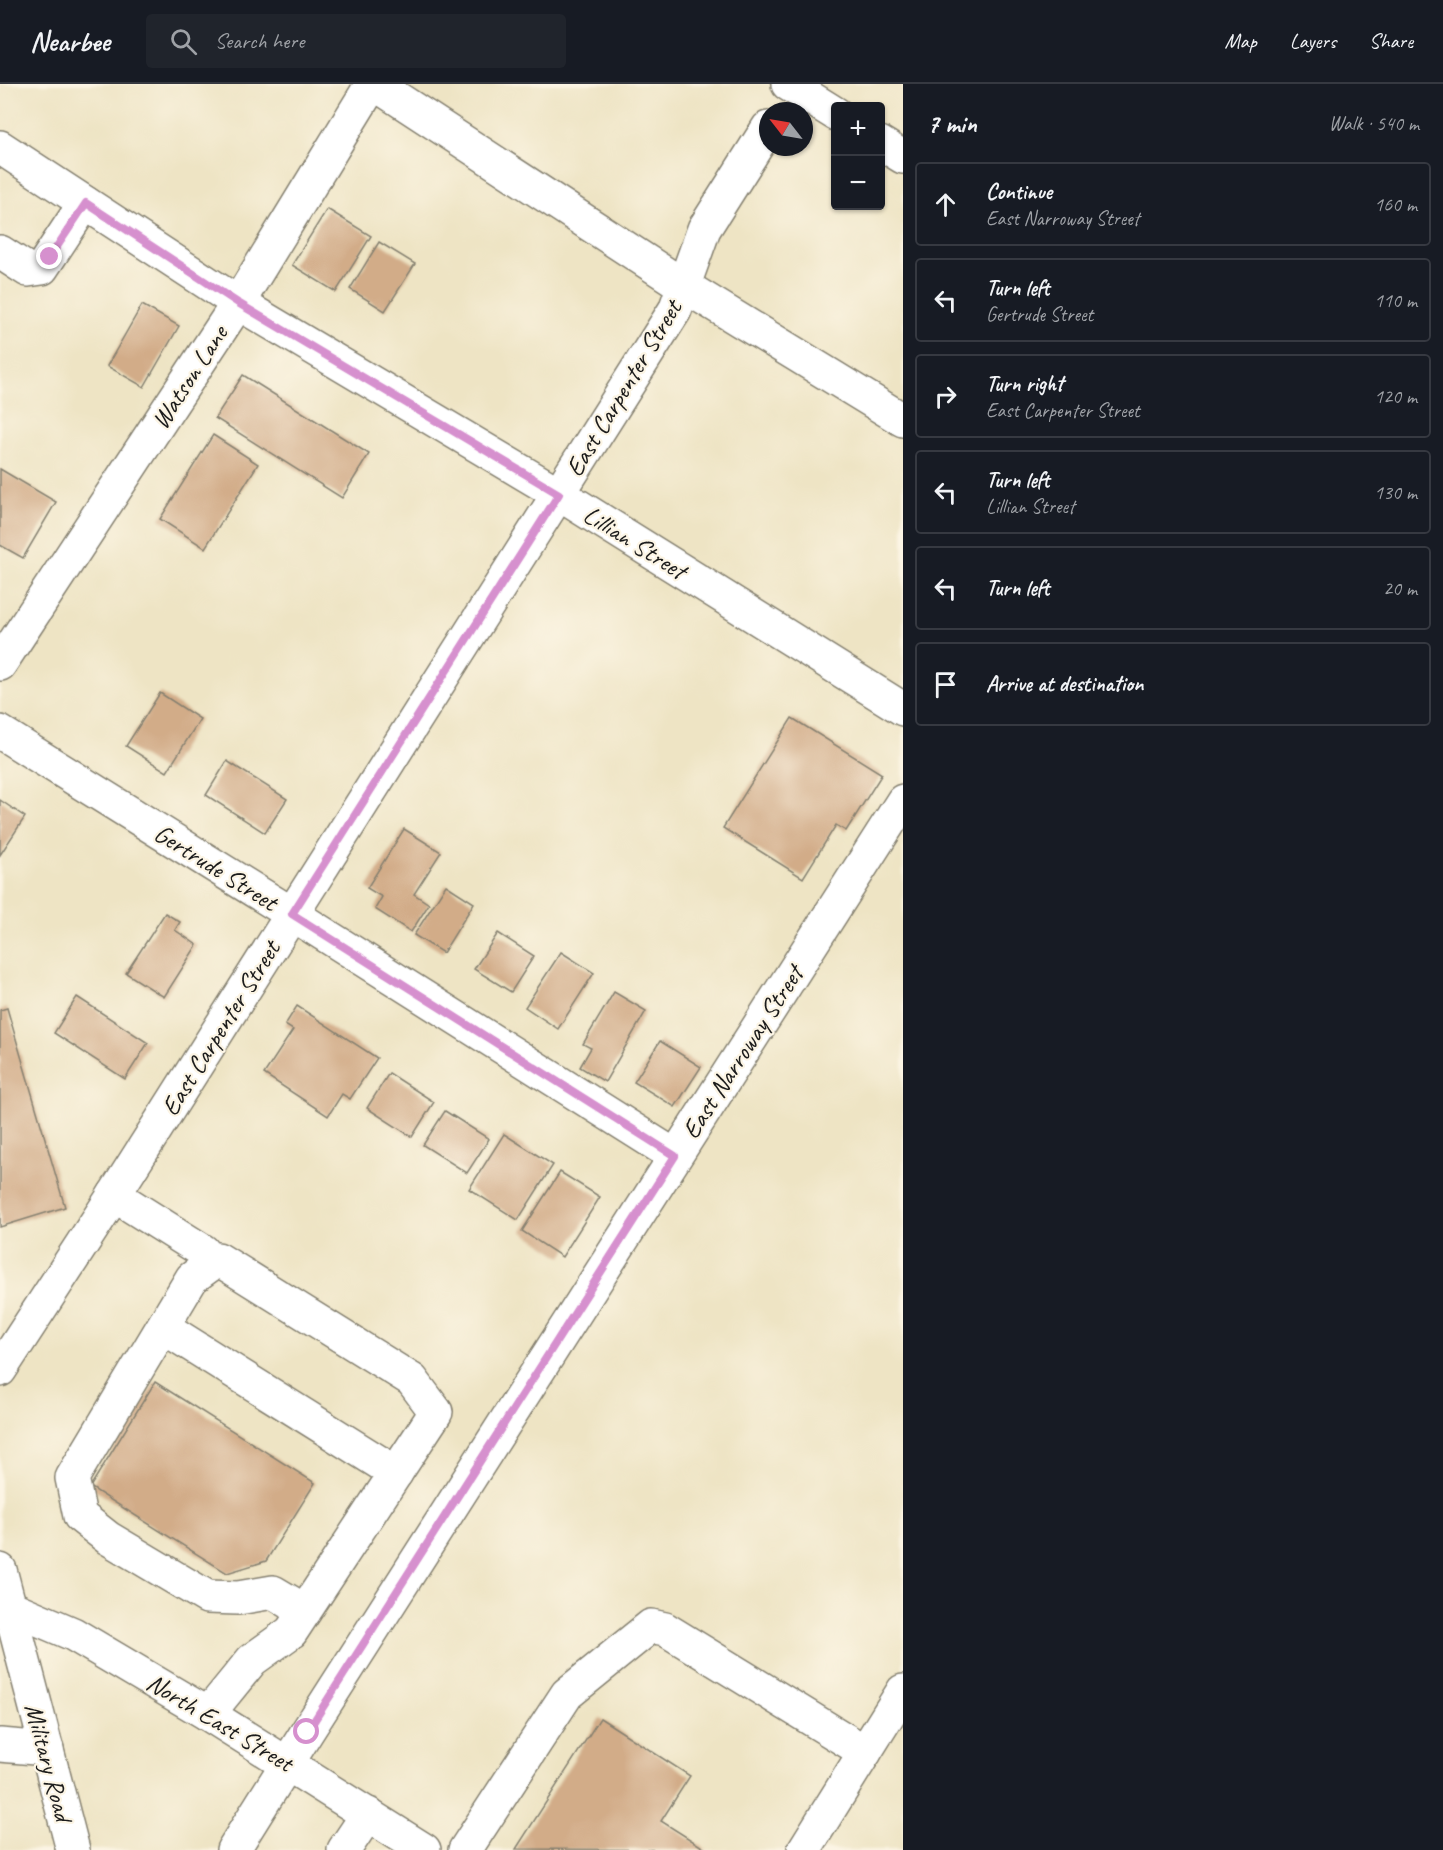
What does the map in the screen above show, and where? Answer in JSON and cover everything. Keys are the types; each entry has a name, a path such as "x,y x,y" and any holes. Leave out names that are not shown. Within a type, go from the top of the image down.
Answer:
{"street":[{"path":"373,84 684,286 903,420"},
{"name":"Watson Lane","path":"0,664 238,303 373,84"},
{"path":"787,94 831,112"},
{"name":"East Carpenter Street","path":"0,1370 114,1195 675,310 704,229 759,142"},
{"path":"885,146 903,157"},
{"name":"Lillian Street","path":"0,147 238,303 559,494 903,709"},
{"path":"0,252 28,270 42,268 86,203"},
{"name":"Gertrude Street","path":"0,732 675,1156"},
{"name":"East Narroway Street","path":"233,1850 903,801"},
{"path":"114,1195 202,1251 212,1264"},
{"path":"208,1714 252,1660 291,1632 305,1611 396,1473 436,1412 412,1380 218,1260 192,1278 72,1478 80,1516 108,1538 207,1597 238,1598 273,1592 305,1611"},
{"path":"163,1327 396,1473"},
{"name":"Military Road","path":"0,1570 5,1608 47,1749 73,1850"},
{"name":"North East Street","path":"5,1608 73,1634 208,1714 424,1850"},
{"path":"465,1850 567,1694 651,1626 665,1629 865,1752"},
{"path":"804,1850 903,1691"},
{"path":"0,1745 47,1749"},
{"path":"344,1850 368,1814"}],"building":[{"path":"327,209 371,236 336,292 292,265"},
{"path":"379,242 415,264 385,311 350,289"},
{"path":"142,305 179,326 144,387 107,366"},
{"path":"243,375 369,454 342,498 215,418"},
{"path":"213,435 258,464 205,548 160,519"},
{"path":"0,469 56,502 23,558 0,545"},
{"path":"160,693 200,719 167,772 126,746"},
{"path":"792,718 882,774 846,831 836,825 803,878 723,828"},
{"path":"227,761 287,799 265,833 206,795"},
{"path":"0,800 25,817 0,855"},
{"path":"404,829 441,852 414,894 429,904 411,932 375,909 382,897 367,888"},
{"path":"446,885 474,903 443,953 414,935"},
{"path":"165,913 180,922 175,930 197,945 164,997 126,973"},
{"path":"498,933 534,956 511,992 474,969"},
{"path":"561,952 594,973 558,1029 525,1007"},
{"path":"614,992 646,1011 605,1082 580,1067 591,1048 583,1044"},
{"path":"77,997 148,1043 125,1079 54,1033"},
{"path":"297,1006 377,1058 350,1099 342,1094 328,1116 264,1074 293,1030 285,1025"},
{"path":"7,1008 65,1207 0,1227 0,1010"},
{"path":"660,1041 701,1067 675,1107 634,1082"},
{"path":"389,1073 434,1102 412,1137 367,1108"},
{"path":"445,1111 489,1139 467,1173 423,1145"},
{"path":"504,1134 553,1165 518,1220 469,1189"},
{"path":"560,1172 600,1197 562,1257 522,1231"},
{"path":"155,1382 315,1483 266,1561 227,1573 90,1487"},
{"path":"600,1718 690,1776 661,1821 707,1850 516,1849"}],"route":[{"path":"50,257 86,203 238,303 559,494 292,914 675,1156 307,1732"}]}
